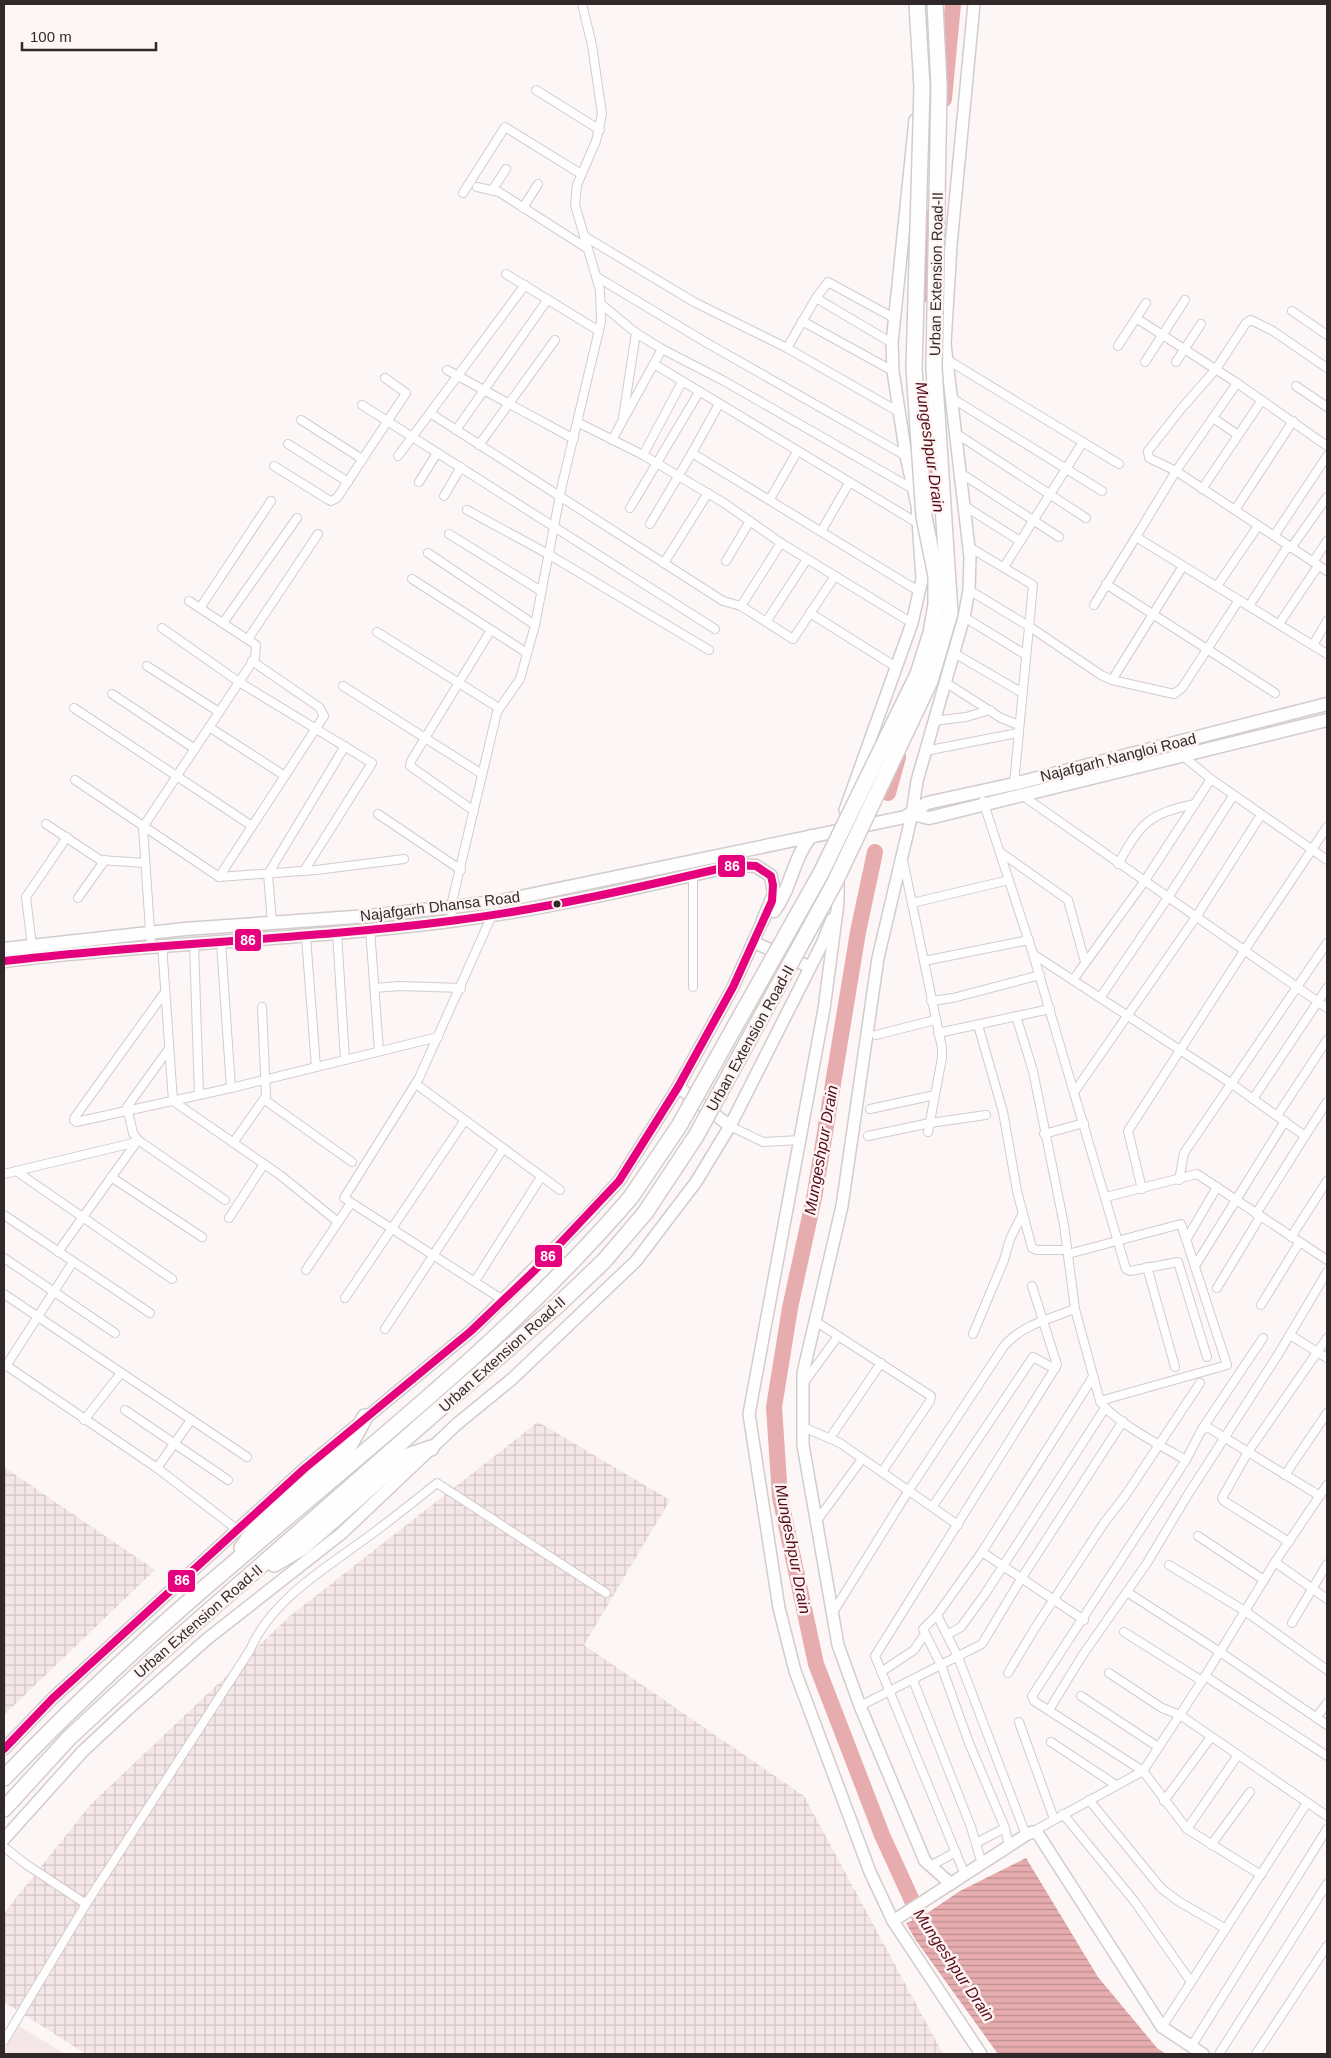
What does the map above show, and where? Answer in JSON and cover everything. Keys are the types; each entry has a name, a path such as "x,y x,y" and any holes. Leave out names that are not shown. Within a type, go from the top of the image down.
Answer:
{"highway":[{"name":"Urban Extension Road-II","path":"4,1778 55,1724 236,1560 392,1428 529,1305 590,1245 632,1197 679,1126 821,873 918,674 931,634 936,605 936,576 924,517 914,368 922,87 917,4"},
{"name":"Urban Extension Road-II","path":"4,1809 69,1738 153,1660 551,1312 604,1261 645,1214 696,1136 835,882 930,681 950,613 934,368 939,86 935,4"},
{"path":"236,1560 240,1550 257,1527 348,1448 365,1417"},
{"path":"246,1579 303,1547 405,1457 431,1448"}],"main road":[{"name":"Najafgarh Nangloi Road","path":"811,836 840,832 912,814 927,803 1014,784 1327,704"},
{"name":"Najafgarh Nangloi Road","path":"912,814 929,818 1327,720"},
{"name":"Najafgarh Dhansa Road","path":"4,949 32,946 154,941 272,923 369,916 496,902 811,836"},
{"path":"763,920 775,910 802,848 811,836"},
{"path":"4,961 154,941 194,944 221,943 306,937 452,921 599,895 735,865 750,865 764,870 770,876 774,894 763,920"},
{"path":"595,882 599,895"}],"street":[{"path":"452,921 451,906 499,708 518,684 535,625 560,496 599,330 601,304 597,277 575,205 581,174 600,130 602,114 600,89 582,4"},
{"path":"925,4 892,343 893,371 913,489 923,568 920,592 912,623 840,832 838,903 815,1061 749,1414 778,1608 795,1671 870,1872 894,1921 981,2054"},
{"path":"951,1884 925,1861 860,1706 838,1645 803,1445 803,1373 842,1206 878,958 925,751 964,617 969,590 969,547 945,344 951,245 974,4"},
{"path":"536,90 600,130"},
{"path":"463,193 505,127 581,174"},
{"path":"493,189 506,169"},
{"path":"523,208 538,184"},
{"path":"477,187 493,189 588,249"},
{"path":"584,236 694,302 787,348 899,412"},
{"path":"506,274 599,330"},
{"path":"597,277 707,343 906,456"},
{"path":"787,348 816,298 828,282 894,318"},
{"path":"398,456 525,285"},
{"path":"816,298 892,343"},
{"path":"456,430 548,299"},
{"path":"1145,362 1185,300"},
{"path":"1118,346 1146,303"},
{"path":"601,304 636,332 662,349 724,381 913,489"},
{"path":"1292,312 1327,335"},
{"path":"1136,318 1237,383 1327,446"},
{"path":"1327,368 1273,330 1251,320 1246,323 1216,370 1187,402 1148,451 1149,458 1176,471 1327,571"},
{"path":"802,321 893,371"},
{"path":"1176,362 1201,324"},
{"path":"622,423 636,332"},
{"path":"479,445 555,340"},
{"path":"612,440 662,349"},
{"path":"946,358 1118,464"},
{"path":"654,364 918,524"},
{"path":"447,370 574,439"},
{"path":"274,466 331,501 337,498 406,393 385,378"},
{"path":"643,455 682,382"},
{"path":"1094,605 1176,471 1237,383"},
{"path":"1296,386 1327,407"},
{"path":"630,508 699,392"},
{"path":"950,397 1102,491"},
{"path":"1202,489 1262,400"},
{"path":"650,524 719,404"},
{"path":"362,405 715,629"},
{"path":"430,412 723,601 741,606 793,639 835,576"},
{"path":"1213,418 1238,435"},
{"path":"301,420 362,459"},
{"path":"1235,510 1293,421"},
{"path":"578,422 643,455 708,493 781,543 912,623"},
{"path":"954,432 1086,518"},
{"path":"1004,567 1083,442"},
{"path":"288,444 348,482"},
{"path":"692,452 822,530 920,592"},
{"path":"770,499 797,452"},
{"path":"419,482 438,453"},
{"path":"1274,536 1327,456"},
{"path":"444,496 461,467"},
{"path":"959,472 1059,537"},
{"path":"822,530 849,483"},
{"path":"664,562 708,493"},
{"path":"1249,606 1327,497"},
{"path":"200,608 271,502"},
{"path":"963,505 1020,541"},
{"path":"467,510 548,554 709,650"},
{"path":"224,623 296,518"},
{"path":"726,561 750,521"},
{"path":"1217,586 1258,526"},
{"path":"248,639 318,534"},
{"path":"448,534 542,591"},
{"path":"1136,537 1327,654"},
{"path":"1279,624 1327,541"},
{"path":"741,606 781,543"},
{"path":"969,547 1033,585 1014,784"},
{"path":"428,553 535,625"},
{"path":"766,622 807,559"},
{"path":"1112,680 1151,615 1184,566"},
{"path":"412,579 527,653"},
{"path":"1106,584 1151,615 1275,693"},
{"path":"969,590 1030,627 1100,675 1112,680 1174,694 1182,688 1238,600"},
{"path":"189,601 256,644 252,661 177,778 143,827 154,941 165,992 173,1101 264,1164 338,1222"},
{"path":"810,613 896,667"},
{"path":"964,617 1026,655"},
{"path":"1313,645 1327,621"},
{"path":"162,628 239,682 345,746 369,761 372,765 304,871"},
{"path":"474,811 410,766 491,630"},
{"path":"377,632 499,708"},
{"path":"954,653 1022,692"},
{"path":"219,877 324,716 323,711 252,661"},
{"path":"147,666 219,712"},
{"path":"945,682 1018,729"},
{"path":"343,686 482,774"},
{"path":"112,694 195,749"},
{"path":"74,708 252,826"},
{"path":"934,721 984,714 990,710"},
{"path":"209,727 285,776"},
{"path":"925,751 1018,729"},
{"path":"1180,741 1183,756 1211,779 1327,860"},
{"path":"272,923 268,874 345,746"},
{"path":"1073,980 1144,882 1211,779"},
{"path":"75,780 219,877 304,871 404,859"},
{"path":"981,792 1040,975 1128,1270 1177,1261 1179,1263 1207,1357"},
{"path":"1023,796 1168,899 1327,1008"},
{"path":"1100,998 1168,899 1233,796"},
{"path":"1118,864 1132,839 1150,818 1194,804"},
{"path":"378,814 461,870"},
{"path":"1075,1091 1196,918 1261,815"},
{"path":"46,824 97,859 145,863"},
{"path":"1142,1188 1128,1131 1244,951 1327,827"},
{"path":"32,946 26,897 67,837"},
{"path":"1000,852 1068,900 1085,962"},
{"path":"901,854 942,1058 928,1132"},
{"path":"78,898 105,860"},
{"path":"692,987 693,875"},
{"path":"912,903 1009,880"},
{"path":"496,902 461,988 416,1084 344,1195 346,1200 503,1300"},
{"path":"4,1839 83,1751 126,1711 207,1639 342,1532 431,1448 512,1379 636,1261 696,1182 730,1126 810,967 838,903"},
{"path":"4,1749 54,1698 128,1629 239,1531 304,1469 365,1417 459,1342 503,1300 619,1181 678,1088 733,987 763,920"},
{"path":"370,929 378,1051"},
{"path":"337,933 344,1060"},
{"path":"306,937 316,1066"},
{"path":"924,961 1029,940"},
{"path":"753,942 810,967"},
{"path":"221,943 231,1088"},
{"path":"1179,1180 1184,1153 1327,943"},
{"path":"194,944 199,1094"},
{"path":"1033,954 1232,1084 1305,1136"},
{"path":"930,1001 953,998 1040,975"},
{"path":"375,988 400,986 461,988"},
{"path":"1253,1099 1327,988"},
{"path":"165,992 74,1120 80,1122 231,1088 438,1037"},
{"path":"233,1143 267,1093 262,1007"},
{"path":"938,1033 1050,1009"},
{"path":"1016,1016 1033,1071 1044,1134 1064,1225 1075,1309 1102,1404 1123,1421 1186,1460"},
{"path":"876,1035 935,1020"},
{"path":"946,1635 961,1627 985,1594 1102,1404 1227,1365 1181,1224 1067,1252 1032,1248 1022,1214 1003,1112 978,1025"},
{"path":"1277,1116 1327,1040"},
{"path":"168,1050 137,1092 127,1110 133,1133 138,1141 225,1200"},
{"path":"416,1084 560,1190"},
{"path":"678,1088 730,1126 763,1142 800,1140"},
{"path":"870,1110 935,1095"},
{"path":"264,1100 352,1162"},
{"path":"1217,1288 1305,1136 1327,1102"},
{"path":"868,1136 930,1123 986,1115"},
{"path":"346,1298 465,1120"},
{"path":"1195,1266 1285,1122"},
{"path":"1044,1134 1084,1124"},
{"path":"4,1174 138,1141"},
{"path":"58,1252 138,1141"},
{"path":"385,1329 503,1149"},
{"path":"229,1218 264,1164"},
{"path":"16,1171 172,1279"},
{"path":"1106,1197 1197,1174 1327,1260"},
{"path":"475,1281 541,1176"},
{"path":"111,1177 202,1237"},
{"path":"1291,1237 1327,1181"},
{"path":"1186,1240 1217,1187"},
{"path":"306,1270 351,1203"},
{"path":"973,1334 1022,1214"},
{"path":"4,1215 150,1312"},
{"path":"1261,1305 1299,1242"},
{"path":"4,1258 115,1333"},
{"path":"73,1262 5,1365 157,1468 239,1531"},
{"path":"1147,1267 1175,1367"},
{"path":"1048,1710 1226,1438 1327,1272"},
{"path":"966,1875 875,1656 1055,1369 1057,1363 1032,1286"},
{"path":"4,1294 247,1457"},
{"path":"832,1614 909,1490 1004,1346 1018,1332 1075,1309"},
{"path":"815,1321 928,1393 931,1398 882,1472"},
{"path":"1290,1335 1327,1358"},
{"path":"803,1384 838,1336"},
{"path":"1260,1875 1187,1829 1164,1801 1143,1770 1034,1701 1032,1696 1084,1620 1186,1460 1202,1429 1263,1338"},
{"path":"1289,1542 1222,1500 1248,1452 1327,1338"},
{"path":"933,1506 1030,1360 1036,1356 1055,1369"},
{"path":"830,1438 881,1363"},
{"path":"84,1420 121,1373"},
{"path":"1009,1846 1005,1828 969,1743 941,1665 925,1634 924,1627 937,1615 982,1552 1093,1377"},
{"path":"1008,1673 1053,1600 1200,1383"},
{"path":"125,1410 228,1480"},
{"path":"1285,1475 1327,1413"},
{"path":"157,1468 191,1420"},
{"path":"860,1706 982,1644 1021,1579 1123,1421"},
{"path":"803,1427 830,1438 933,1506 958,1525"},
{"path":"1202,1429 1210,1428 1320,1496"},
{"path":"816,1522 862,1459"},
{"path":"4,2041 86,1904 250,1650 256,1635 279,1607 308,1581 437,1483 606,1593"},
{"path":"894,1921 1009,1846 1143,1770 1203,1679 1275,1562 1327,1485"},
{"path":"1198,1536 1264,1580"},
{"path":"982,1552 1084,1620"},
{"path":"1275,1562 1327,1599"},
{"path":"1292,1623 1314,1590 1327,1564"},
{"path":"1169,1565 1245,1611 1327,1670"},
{"path":"298,1568 308,1581"},
{"path":"1127,1592 1220,1652 1327,1725"},
{"path":"937,1615 958,1657 1029,1834"},
{"path":"1124,1632 1327,1756"},
{"path":"881,1672 914,1650 925,1634"},
{"path":"1109,1673 1162,1708 1180,1715 1327,1816"},
{"path":"913,1680 976,1843 982,1864"},
{"path":"1081,1696 1158,1747"},
{"path":"1316,1718 1327,1704"},
{"path":"1020,1722 1054,1819"},
{"path":"1164,1801 1211,1737"},
{"path":"1051,1742 1116,1785"},
{"path":"1187,1829 1238,1755"},
{"path":"1211,1845 1250,1792"},
{"path":"1090,1800 1161,1888 1178,1901 1226,1929"},
{"path":"1162,2027 1308,1803"},
{"path":"1063,1814 1140,1909 1191,1982"},
{"path":"976,1843 1005,1828"},
{"path":"1192,2046 1327,1829"},
{"path":"1029,1834 1040,1836 1162,2027 1203,2054"},
{"path":"4,1847 27,1865 86,1904"},
{"path":"930,1866 956,1852"},
{"path":"1219,2054 1327,1884"},
{"path":"1256,2054 1327,1946"}],"shaded area":[{"path":"538,1422 670,1500 584,1645 804,1796 943,2054 86,2054 4,2002 4,1913 91,1804 290,1616"},
{"path":"4,1467 155,1570 4,1715"},
{"path":"19,2026 65,2054 4,2054 4,2050"}],"water":[{"path":"1026,1858 1098,1977 1157,2048 1166,2054 998,2054 915,1939 906,1923 920,1918 960,1891"}],"waterway":[{"name":"Mungeshpur Drain","path":"944,99 953,4"},
{"name":"Mungeshpur Drain","path":"922,295 931,217"},
{"name":"Mungeshpur Drain","path":"922,409 937,503"},
{"name":"Mungeshpur Drain","path":"888,793 898,757"},
{"name":"Mungeshpur Drain","path":"875,852 858,932 815,1193 790,1308 774,1407 780,1497 816,1664 882,1835 920,1918 932,1934"}],"transit line":[{"name":"86","path":"4,961 115,950 339,933 450,921 558,904 735,865 756,866 771,876 773,885 772,901 733,987 678,1087 619,1181 535,1270 471,1331 304,1469 53,1698 4,1749"}]}
